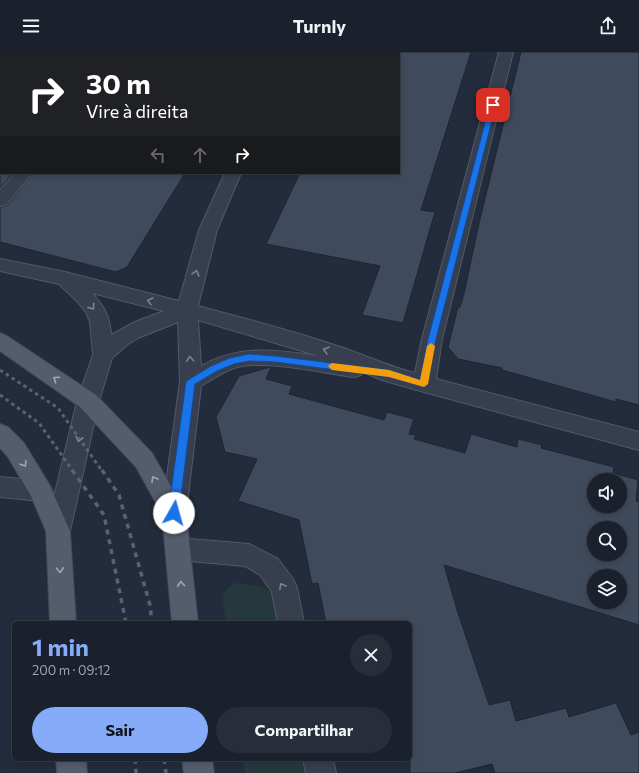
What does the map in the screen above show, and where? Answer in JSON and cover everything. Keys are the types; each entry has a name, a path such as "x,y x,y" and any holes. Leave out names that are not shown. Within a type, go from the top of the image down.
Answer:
{"main road":[{"path":"0,341 88,401 144,460 174,513 185,621"},
{"path":"0,433 16,450 41,491 58,531 63,621"},
{"path":"71,761 72,773"},
{"path":"197,761 199,773"}],"street":[{"path":"424,384 432,339 506,52"},
{"path":"0,202 23,174"},
{"path":"174,513 191,382 187,311 190,294 208,230 233,174"},
{"path":"0,265 65,279 187,311 338,354 389,374 639,441"},
{"path":"65,279 84,296 95,309 100,322 103,355"},
{"path":"58,531 88,401 103,355 108,348 123,337 155,322 187,311"},
{"path":"191,382 233,360 249,358 275,359 389,374"},
{"path":"0,487 41,491"},
{"path":"178,549 250,555 269,567 284,588 291,621"},
{"path":"318,761 321,773"}],"green space":[{"path":"234,583 260,586 278,596 282,621 226,621 222,595"},
{"path":"243,761 305,761 308,773 245,773"}],"building":[{"path":"400,52 471,52 421,210 435,212 403,323 362,315 380,266 266,244 300,174 400,174"},
{"path":"521,52 639,52 639,405 616,399 616,402 502,370 502,368 458,359 448,347 458,307 460,307 464,294 479,223"},
{"path":"0,174 12,174 0,188"},
{"path":"32,174 184,174 127,267 116,272 0,242 0,207 7,206"},
{"path":"271,367 266,379 292,386 289,394 384,420 387,412 414,419 409,434 416,435 414,439 465,453 471,434 517,447 518,439 542,445 541,448 614,467 613,473 587,473 587,513 627,513 627,477 638,480 636,501 639,502 639,625 587,609 444,565 458,613 489,705 510,700 516,721 566,708 569,717 616,703 631,735 639,732 639,773 495,773 492,764 455,773 410,773 410,761 412,761 412,621 326,621 318,583 312,584 299,520 238,501 257,459 225,452 216,417 239,376"}],"railway":[{"path":"0,370 58,408 102,471"},
{"path":"0,395 39,423 73,471"},
{"path":"72,470 104,515 126,621"},
{"path":"102,470 119,495 150,605 152,621"},
{"path":"135,761 136,773"},
{"path":"164,761 166,773"}],"slow traffic":[{"path":"332,366 389,374 424,384 431,346"}],"route":[{"path":"174,513 191,382 214,369 233,360 249,358 275,359 389,374 424,384 432,339 493,105"}]}
